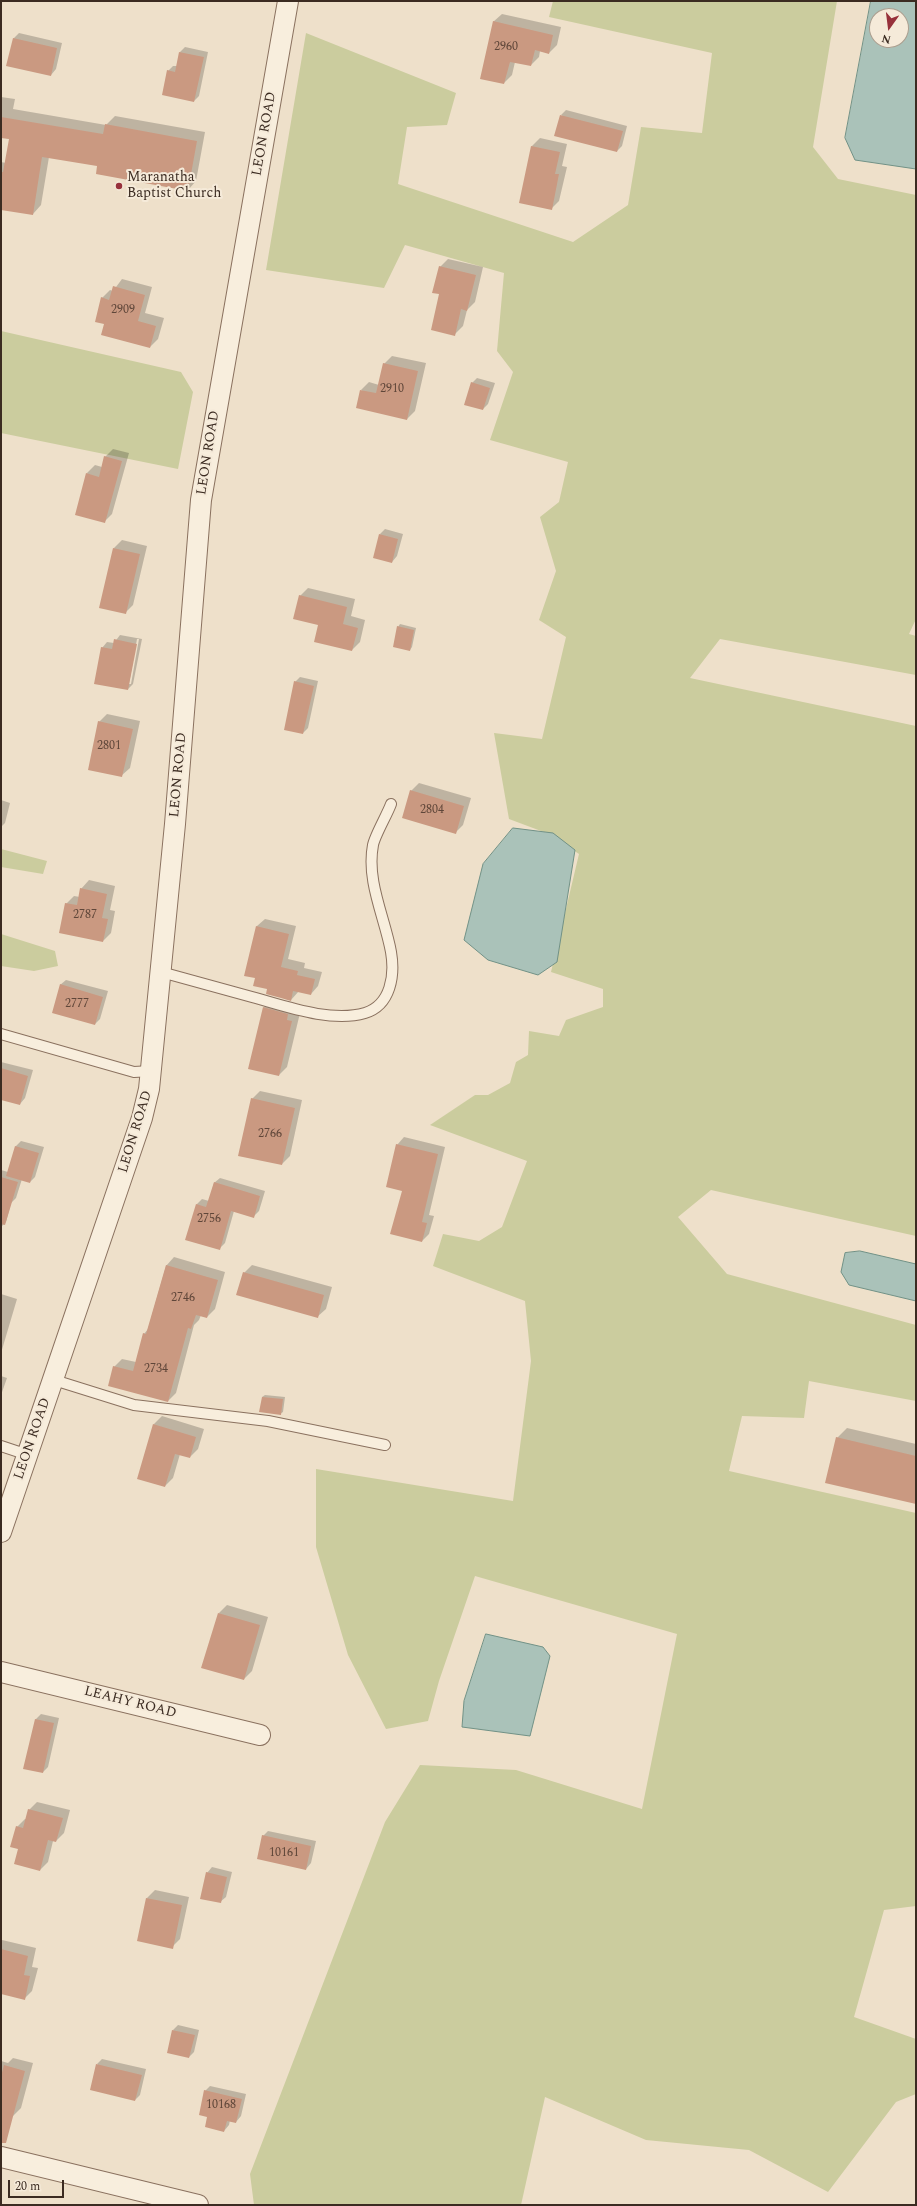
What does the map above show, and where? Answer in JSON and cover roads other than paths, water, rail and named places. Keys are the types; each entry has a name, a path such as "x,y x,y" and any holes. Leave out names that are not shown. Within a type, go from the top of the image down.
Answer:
{"street":[{"name":"LEON ROAD","path":"1,1532 142,1118 151,1071 161,972 201,500 288,1"},
{"name":"LEAHY ROAD","path":"1,1672 260,1735"},
{"path":"1,2157 198,2205"}],"lane":[{"path":"161,972 314,1014 364,1013 379,1004 389,990 393,975 391,952 375,888 372,862 373,844 391,804"},
{"path":"1,1034 134,1072 151,1071"},
{"path":"54,1380 134,1405 268,1421 384,1444"},
{"path":"1,1446 28,1455"}],"place":[{"name":"Maranatha Baptist Church","path":"119,186"}]}
